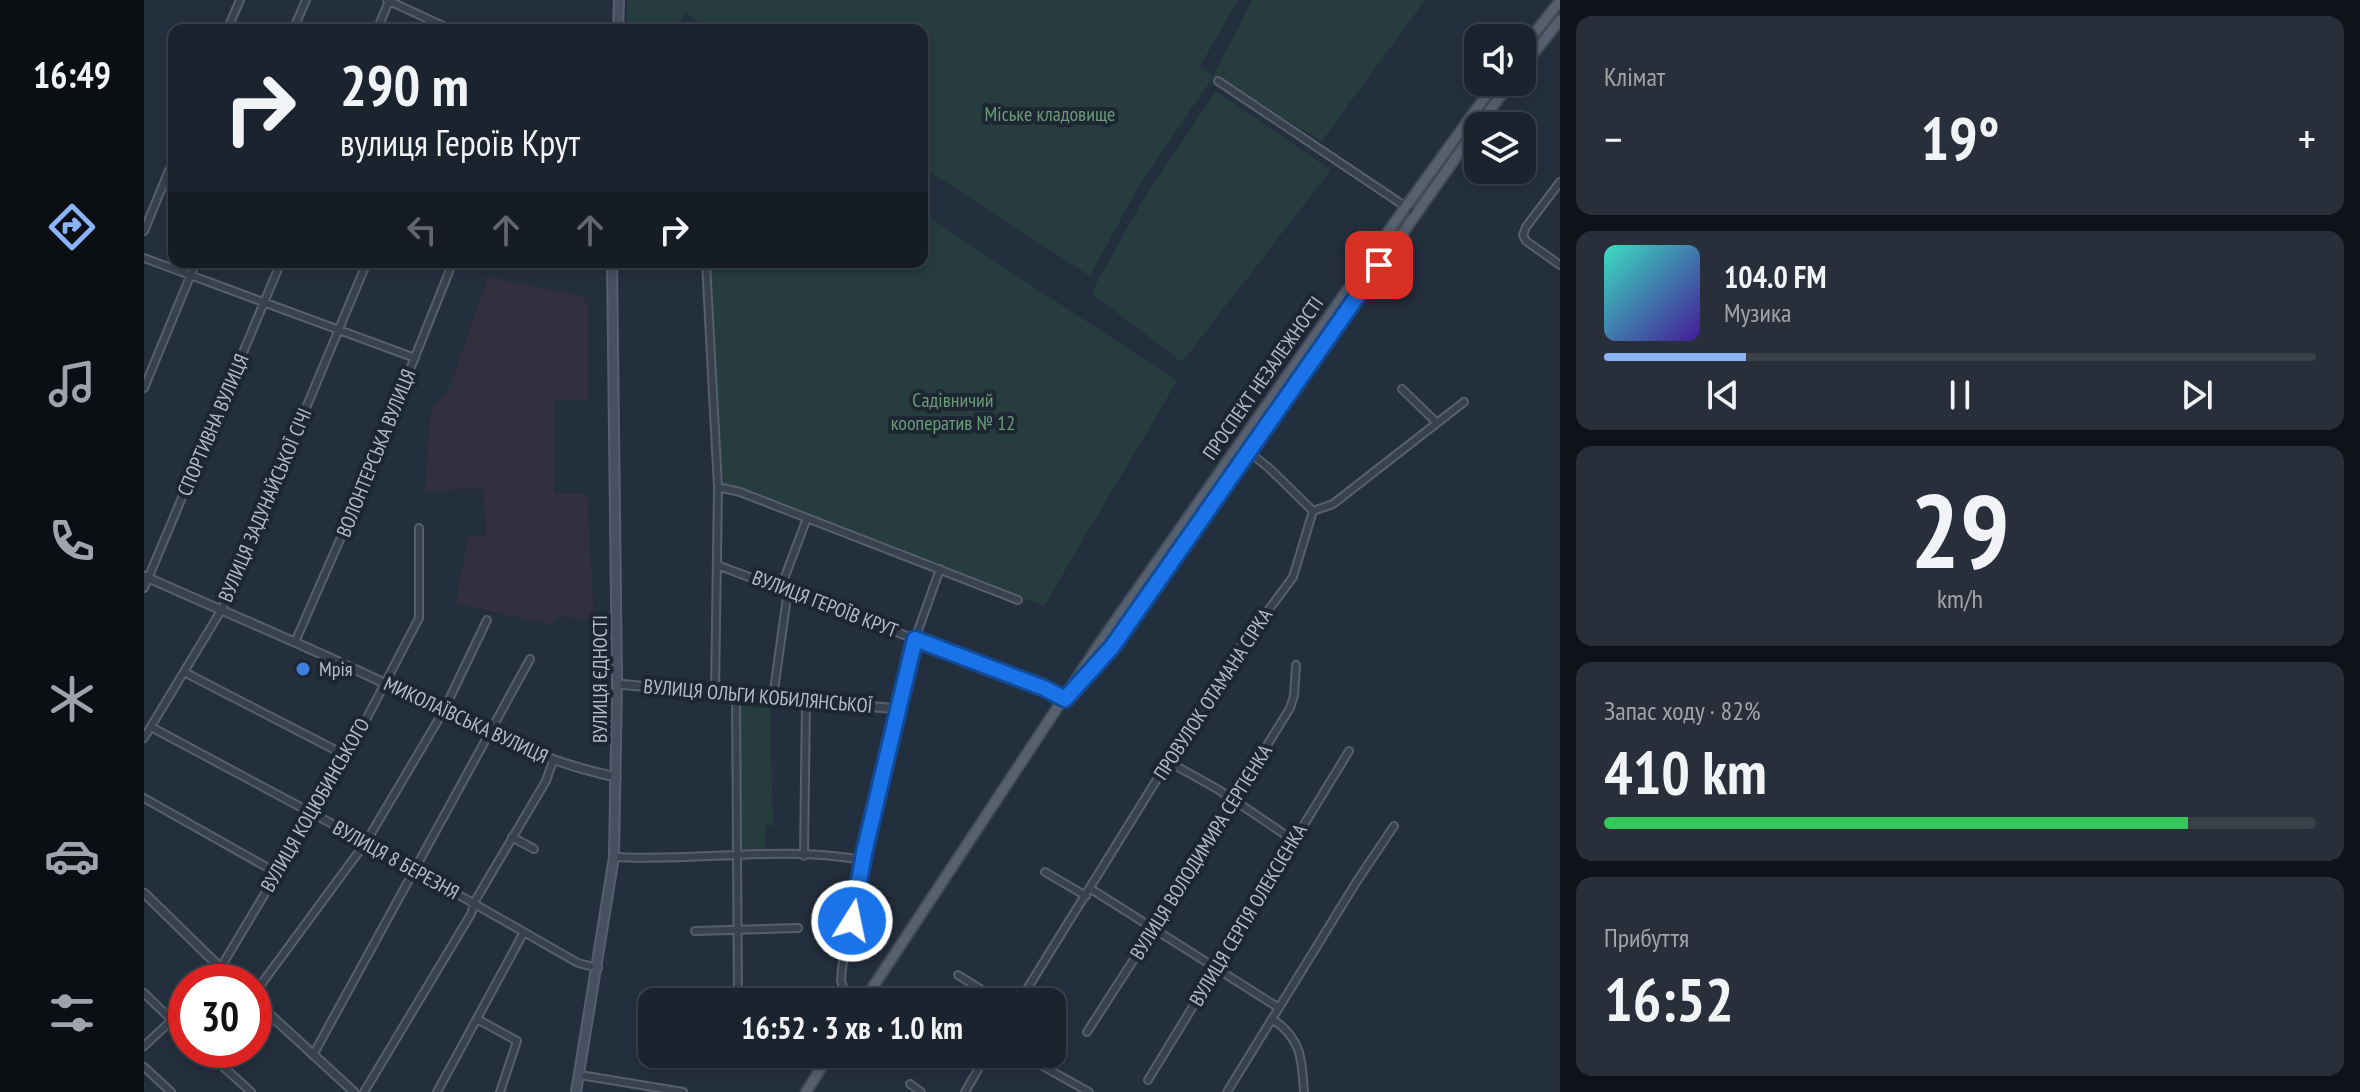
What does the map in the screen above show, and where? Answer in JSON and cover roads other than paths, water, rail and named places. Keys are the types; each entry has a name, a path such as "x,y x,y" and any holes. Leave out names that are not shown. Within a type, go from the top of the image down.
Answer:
{"main road":[{"path":"618,24 619,0"},
{"path":"1536,31 1560,1"},
{"path":"1536,50 1560,20"},
{"name":"ПРОСПЕКТ НЕЗАЛЕЖНОСТІ","path":"872,988 1100,644 1486,96"},
{"name":"ПРОСПЕКТ НЕЗАЛЕЖНОСТІ","path":"1065,699 1109,651 1464,145"},
{"name":"ВУЛИЦЯ ЄДНОСТІ","path":"576,1092 614,857 617,684 612,268"},
{"path":"1100,644 1109,651"},
{"path":"806,1092 821,1068"}],"street":[{"path":"230,24 240,0"},
{"path":"296,24 306,0"},
{"path":"379,24 388,1 439,24"},
{"path":"1218,81 1415,213"},
{"path":"144,231 168,173"},
{"path":"1560,182 1523,235 1526,241 1560,265"},
{"path":"144,258 168,267"},
{"path":"172,268 415,358"},
{"path":"144,388 194,268"},
{"name":"СПОРТИВНА ВУЛИЦЯ","path":"144,588 279,268"},
{"name":"ВУЛИЦЯ ЗАДУНАЙСЬКОЇ СІЧІ","path":"144,738 222,609 364,268"},
{"name":"ВОЛОНТЕРСЬКА ВУЛИЦЯ","path":"295,642 360,494 451,268"},
{"path":"706,268 718,487 715,692"},
{"path":"1402,389 1437,423"},
{"path":"1239,445 1270,469 1313,511 1328,508 1464,402"},
{"path":"718,487 740,492 1018,600"},
{"name":"ПРОВУЛОК ОТАМАНА СІРКА","path":"1028,988 1229,663 1293,577 1313,511"},
{"path":"773,697 785,589 807,518"},
{"name":"ВУЛИЦЯ КОЦЮБИНСЬКОГО","path":"223,964 347,756 419,618 419,528"},
{"name":"ВУЛИЦЯ ГЕРОЇВ КРУТ","path":"717,565 1044,688 1065,699"},
{"path":"843,988 842,968 863,860 915,639 940,569"},
{"name":"МИКОЛАЇВСЬКА ВУЛИЦЯ","path":"147,577 384,682 489,734 553,761 616,777"},
{"path":"272,970 366,842 443,712 487,620"},
{"path":"313,1055 530,659"},
{"name":"ВУЛИЦЯ ВОЛОДИМИРА СЕРГІЄНКА","path":"1087,1032 1293,702 1296,665"},
{"path":"184,672 347,756"},
{"name":"ВУЛИЦЯ ОЛЬГИ КОБИЛЯНСЬКОЇ","path":"617,684 899,709"},
{"path":"736,694 738,988"},
{"path":"804,856 806,700"},
{"name":"ВУЛИЦЯ 8 БЕРЕЗНЯ","path":"151,727 366,842 578,963 598,968"},
{"name":"ВУЛИЦЯ СЕРГІЯ ОЛЕКСІЄНКА","path":"1148,1080 1349,751"},
{"path":"364,1092 546,781 553,761"},
{"path":"1169,762 1209,784 1293,840"},
{"path":"144,798 277,873"},
{"path":"1227,1092 1394,826"},
{"path":"512,837 534,849"},
{"path":"614,857 736,854 863,860"},
{"path":"1045,872 1089,892 1153,929 1279,1008"},
{"path":"144,893 218,964"},
{"path":"695,931 798,928"},
{"path":"437,1092 524,932"},
{"path":"958,975 979,988"},
{"path":"144,993 168,1017"},
{"path":"272,1017 354,1092"},
{"path":"477,1019 517,1041 500,1092"},
{"path":"1272,1019 1299,1048 1304,1092"},
{"path":"144,1046 168,1023"},
{"path":"144,1067 171,1092"},
{"path":"225,1068 251,1092"},
{"path":"965,1092 979,1068"},
{"path":"1046,1068 1089,1092"},
{"path":"580,1075 654,1090 683,1092"},
{"path":"910,1084 921,1092"}],"place":[{"name":"Мрія","path":"303,669"}],"park label":[{"name":"Міське кладовище","path":"1050,114"},
{"name":"Садівничий кооператив № 12","path":"953,412"}]}
